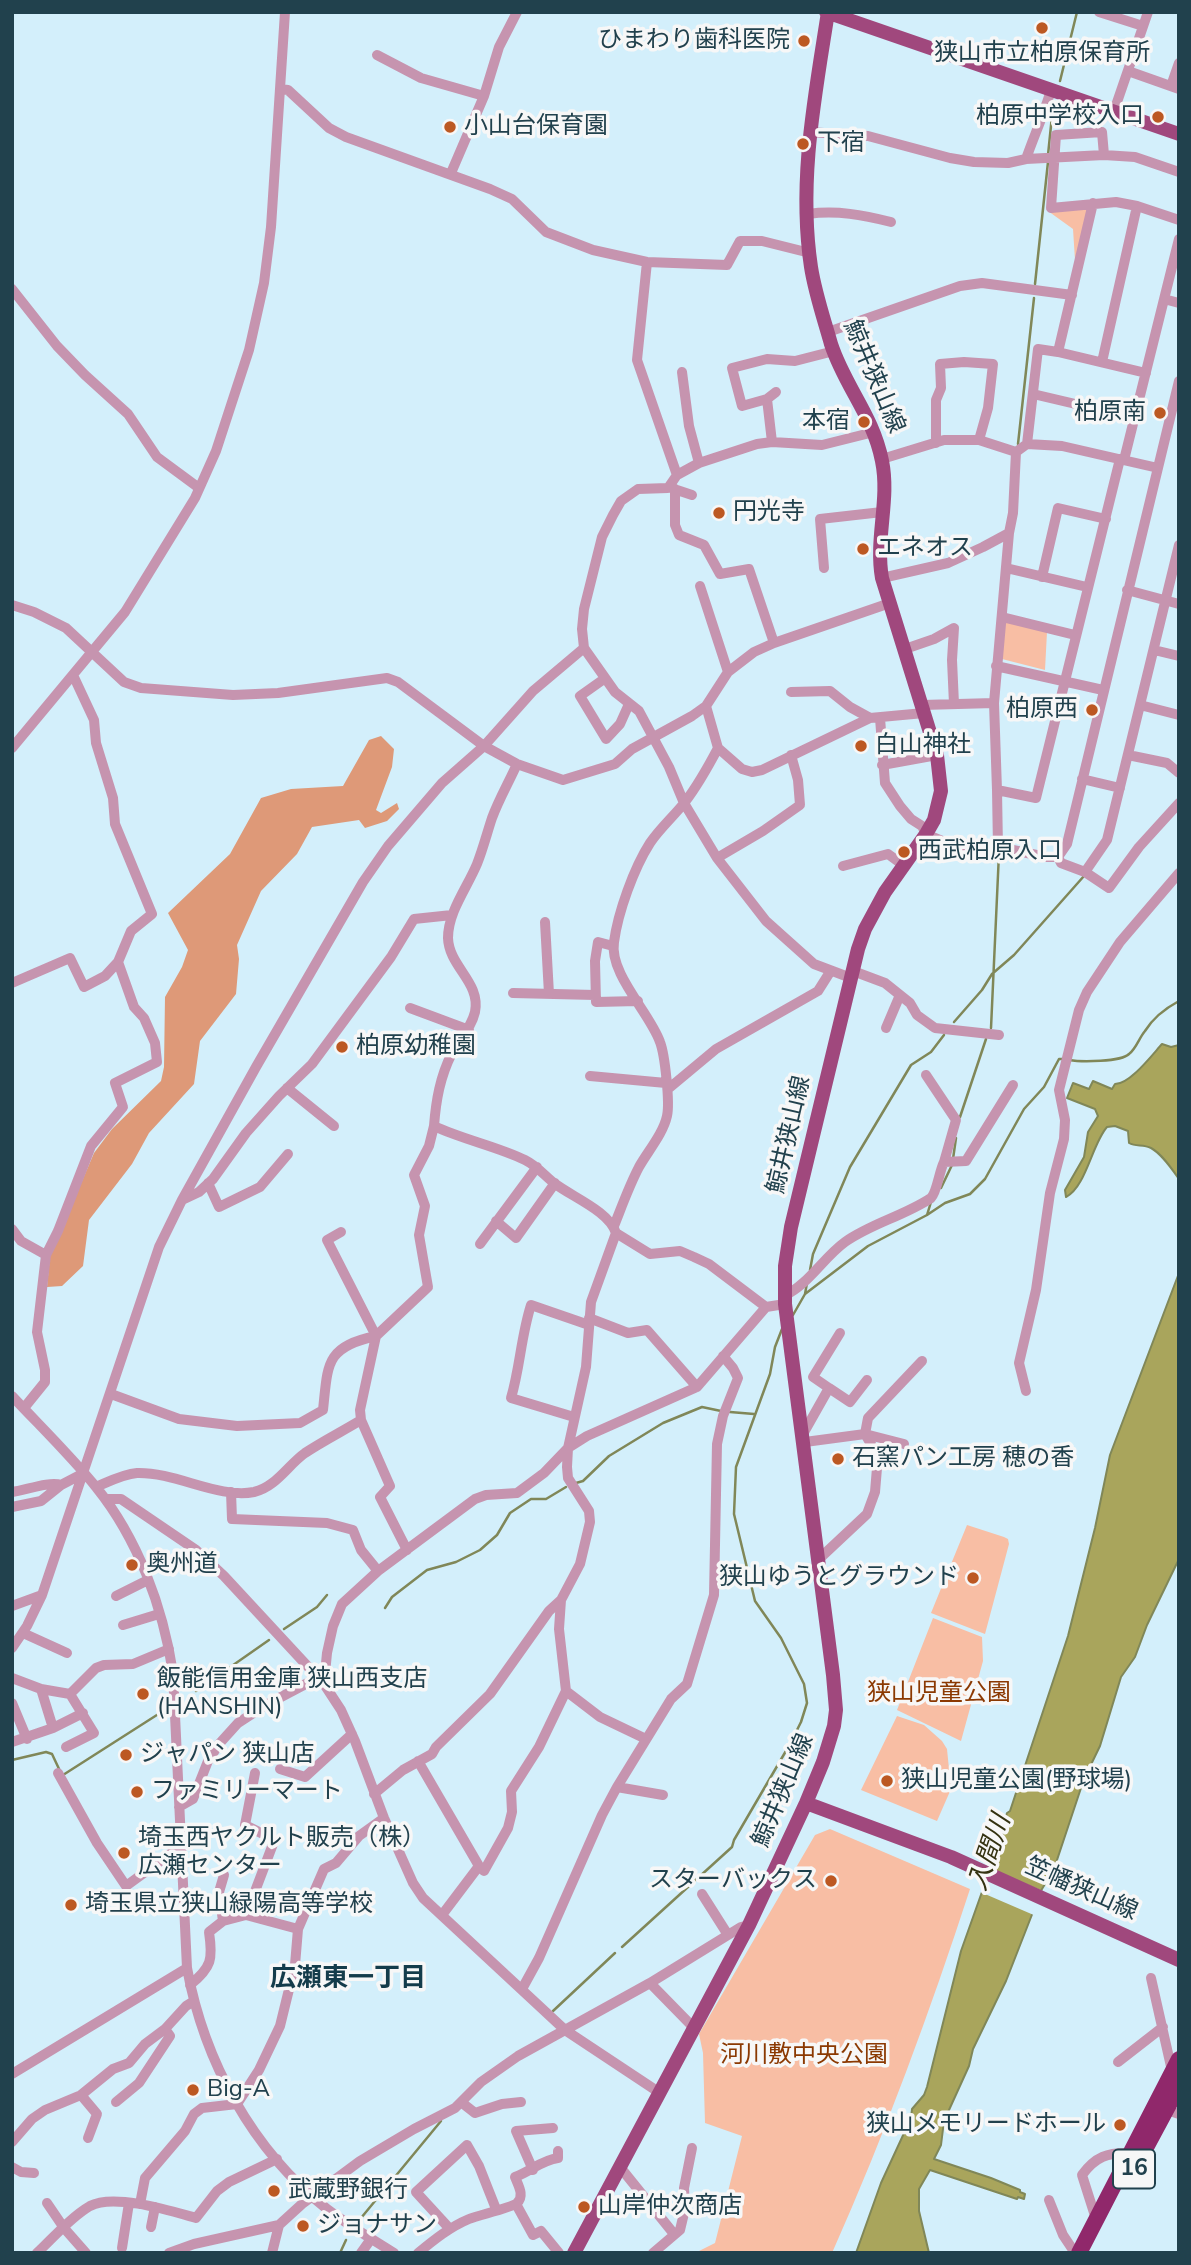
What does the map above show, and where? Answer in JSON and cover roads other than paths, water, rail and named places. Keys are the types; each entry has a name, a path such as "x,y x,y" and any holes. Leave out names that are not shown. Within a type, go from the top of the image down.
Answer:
{"highway":[{"name":"16","path":"1089,2253 1166,2110 1177,2072"},
{"name":"16","path":"1077,2253 1130,2153 1166,2110"}],"main road":[{"path":"827,12 1179,134"},
{"name":"鯨井狭山線","path":"574,2253 749,1925 806,1803 830,1742 836,1710 785,1300 785,1266 791,1227 865,929 885,892 926,834 936,813 941,791 937,755 882,578 879,548 885,490 882,458 869,416 846,379 834,351 813,279 808,214 809,132 827,12"},
{"name":"笠幡狭山線","path":"806,1803 951,1857 1179,1960"}],"street":[{"path":"12,748 125,612 200,488 233,403 249,350 264,282 271,227 285,12"},
{"path":"451,173 484,96 499,47 517,12"},
{"path":"1099,12 1143,26"},
{"path":"1114,111 1147,12"},
{"path":"377,55 421,78 484,96"},
{"path":"1128,71 1175,88 1179,63"},
{"path":"280,89 288,90 329,128 345,137 451,173 512,199 546,232 593,250 647,262 727,265 740,241 762,241 810,253"},
{"path":"1026,159 1041,124 1051,90"},
{"path":"809,132 868,136 974,162 1008,163 1026,159 1104,155 1135,157 1179,172"},
{"path":"1104,155 1102,132 1056,135 1049,159 1051,208 1116,202 1179,220"},
{"path":"1058,352 1093,203"},
{"path":"1102,362 1137,206"},
{"path":"808,214 829,211 891,222"},
{"path":"998,790 1036,798 1087,587 1135,418 1179,239"},
{"path":"647,262 638,360 677,475"},
{"path":"828,332 960,286 982,283 1072,295"},
{"path":"12,289 57,346 128,414 157,457 200,488"},
{"path":"1164,299 1179,303"},
{"path":"1027,444 1038,349 1146,373"},
{"path":"772,442 771,396 742,406 732,368 767,359 795,360 834,351"},
{"path":"936,443 936,400 941,388 940,364 964,362 993,364 988,408 979,440"},
{"path":"682,372 689,426 699,463"},
{"path":"1058,857 1067,844 1179,381"},
{"path":"1032,394 1135,418"},
{"path":"774,643 749,569 720,574 704,545 679,535 671,488 677,475 699,463 757,444 772,442 822,445 874,432"},
{"path":"882,458 944,440 979,440 1016,452"},
{"path":"1016,452 1027,444 1062,446 1158,468"},
{"path":"998,848 994,702 1013,513 1016,452"},
{"path":"692,495 671,488 638,489 621,501 602,537 584,608 584,648 604,679 639,711 669,767 684,803 717,858 766,921 814,964 830,972 885,984 910,1003 917,1015 935,1028 999,1035"},
{"path":"1042,577 1058,508 1105,519"},
{"path":"824,568 820,519 882,512"},
{"path":"882,578 948,563 1009,533"},
{"path":"1085,872 1107,840 1178,551"},
{"path":"1006,568 1087,587"},
{"path":"699,586 728,672"},
{"path":"1127,590 1179,604"},
{"path":"12,605 34,612 66,628 124,682 141,688 233,695 278,693 387,678 398,682 484,746 517,764 563,780 615,764 632,749 692,716 706,706 728,672 754,652 890,603"},
{"path":"1002,617 1075,635"},
{"path":"905,649 934,639 954,628 951,660 954,704"},
{"path":"12,1648 23,1633 42,1595 151,1269 182,1200 363,882 416,811 442,783 484,746 533,691 584,648"},
{"path":"1154,650 1179,656"},
{"path":"996,666 1103,690"},
{"path":"12,983 70,958 84,987 105,976 118,962 131,931 152,914 115,824 113,798 96,743 94,720 73,675"},
{"path":"604,679 580,696 606,739 620,724 629,704"},
{"path":"791,692 830,691 850,707 875,718"},
{"path":"706,706 718,748 742,769 752,772 762,770 875,718 954,704 994,702"},
{"path":"1140,705 1179,715"},
{"path":"875,718 889,791 911,819 922,826 926,834 952,845 998,848 1058,857"},
{"path":"374,1794 403,1770 432,1754 490,1694 549,1611 561,1600 580,1564 590,1522 589,1511 568,1478 566,1467 586,1367 589,1322 596,1284 639,1168 667,1116 667,1086 661,1042 638,1001 626,986 613,946 621,912 640,860 651,841 684,803 718,748"},
{"path":"717,858 800,805 798,780 791,755"},
{"path":"882,765 937,755"},
{"path":"1128,755 1167,763 1179,773"},
{"path":"111,1394 179,1419 249,1427 300,1423 323,1410 328,1367 340,1350 351,1342 376,1336 428,1287 419,1235 425,1206 414,1175 429,1146 444,1068 453,1050 469,1030 477,997 449,948 452,915 478,861 493,815 517,764"},
{"path":"1082,779 1120,788"},
{"path":"1058,857 1061,863 1085,872 1109,888 1139,847 1179,803"},
{"path":"844,866 888,854 903,865"},
{"path":"1026,1391 1019,1363 1036,1290 1050,1194 1065,1139 1065,1121 1059,1094 1081,1003 1120,942 1179,873"},
{"path":"182,1200 208,1183 246,1133 320,1054 391,957 414,919 452,915"},
{"path":"545,922 549,994"},
{"path":"613,946 598,942 595,961 596,1002 638,1001"},
{"path":"23,1408 45,1382 37,1332 46,1255 91,1146 123,1107 115,1083 158,1062 155,1043 144,1018 134,1007 118,962"},
{"path":"590,1076 667,1086 716,1049 818,991 830,972"},
{"path":"513,993 595,995"},
{"path":"886,1027 900,995"},
{"path":"410,1008 469,1030"},
{"path":"321,1681 333,1626 342,1604 378,1571 475,1499 486,1495 517,1493 544,1472 568,1448 626,1418 697,1387 766,1307 785,1300 845,1242 932,1198 956,1120 926,1075"},
{"path":"944,1162 966,1161 1013,1085"},
{"path":"288,1087 334,1126"},
{"path":"434,1126 460,1138 524,1159 589,1205 615,1229 650,1254 680,1251 709,1264 766,1307"},
{"path":"208,1183 219,1207 260,1187 288,1154"},
{"path":"480,1244 537,1167"},
{"path":"496,1221 516,1238 555,1183"},
{"path":"12,1229 21,1241 46,1255"},
{"path":"341,1233 327,1240 376,1336 360,1410 362,1420 390,1486 380,1497 407,1550"},
{"path":"574,1418 511,1398 519,1371 523,1331 531,1306 628,1333 647,1330 697,1387"},
{"path":"840,1334 813,1377 850,1402 867,1380"},
{"path":"522,1989 540,1958 602,1815 671,1699 687,1684 714,1595 717,1444 723,1416 738,1378 723,1356"},
{"path":"819,1559 867,1514 875,1492 878,1456 864,1434 868,1418 922,1361"},
{"path":"804,1438 829,1388"},
{"path":"12,1396 105,1499 131,1541 159,1614 169,1648 174,1686 187,1968 209,2048 237,2105 277,2159 313,2196 394,2253"},
{"path":"96,1487 137,1473 185,1480 231,1492 253,1492 265,1488 284,1474 303,1454 362,1420"},
{"path":"804,1438 864,1434 904,1444"},
{"path":"12,1507 41,1501 61,1485 84,1473"},
{"path":"12,1492 54,1483 61,1485"},
{"path":"231,1492 232,1519 327,1523 353,1530 361,1550 378,1571"},
{"path":"105,1499 121,1499 196,1550 224,1576 321,1681 341,1710 384,1818 413,1883 423,1898 565,2030 660,2093"},
{"path":"116,1596 148,1580"},
{"path":"12,1606 42,1595"},
{"path":"418,1761 484,1871 508,1828 512,1812 511,1791 539,1747 566,1691 559,1629 561,1600"},
{"path":"123,1625 159,1614"},
{"path":"23,1633 66,1653"},
{"path":"70,1694 96,1668 104,1665 133,1664 169,1648"},
{"path":"12,1678 41,1689 70,1694 94,1733 66,1747"},
{"path":"179,1807 193,1799 208,1762 219,1744 238,1723 264,1706 321,1681"},
{"path":"41,1689 53,1728"},
{"path":"566,1691 600,1717 646,1739"},
{"path":"12,1703 27,1739"},
{"path":"12,1742 27,1739 83,1713"},
{"path":"280,1769 305,1777 352,1734"},
{"path":"58,1773 97,1843 126,1886 181,1846"},
{"path":"246,1915 273,1844 271,1838 245,1825 255,1773"},
{"path":"618,1787 663,1795"},
{"path":"237,2105 259,2070 280,2026 295,1965 298,1929 324,1869 336,1863 359,1836 384,1818"},
{"path":"442,1915 479,1866"},
{"path":"223,1921 219,1892 224,1875"},
{"path":"702,1894 728,1935"},
{"path":"190,1985 210,1963 212,1956 209,1932 223,1921 246,1915 298,1929"},
{"path":"169,2253 279,2225 360,2161 454,2108 481,2081 518,2056 749,1925"},
{"path":"12,2074 187,1968"},
{"path":"1151,1978 1177,2072"},
{"path":"650,1983 694,2028"},
{"path":"16,2138 32,2119 45,2110 81,2095 113,2069 129,2063 194,2001"},
{"path":"1118,2062 1163,2027"},
{"path":"116,2102 139,2083 170,2036 165,2029"},
{"path":"81,2095 97,2114 88,2138"},
{"path":"461,2102 475,2113 502,2104 522,2102"},
{"path":"122,2248 145,2178 185,2132 194,2114 202,2108 237,2105"},
{"path":"12,2124 16,2138"},
{"path":"533,2170 516,2131 553,2128"},
{"path":"449,2228 416,2192 467,2145 479,2166 496,2209"},
{"path":"653,2253 680,2230 685,2209 684,2188 692,2148"},
{"path":"418,2253 449,2228 516,2204 520,2200 521,2191 515,2177 533,2170 545,2160 558,2158 558,2151"},
{"path":"1096,2219 1082,2175 1088,2166 1105,2154 1130,2153"},
{"path":"37,2253 90,2206 101,2202 135,2203 196,2218 217,2191 229,2182 277,2159"},
{"path":"12,2167 21,2172 34,2173"},
{"path":"620,2167 674,2234"},
{"path":"1048,2200 1063,2235 1077,2253"},
{"path":"47,2203 86,2253"},
{"path":"516,2204 533,2235 541,2231 559,2253"},
{"path":"152,2227 155,2207"},
{"path":"272,2253 279,2225"},
{"path":"361,2253 371,2239"}],"waterway":[{"path":"1060,81 1077,12"},
{"path":"1048,155 1053,106"},
{"path":"1035,284 1048,162"},
{"path":"1018,444 1034,298"},
{"path":"991,1028 999,853"},
{"path":"954,1022 992,974 1014,955 1084,876"},
{"path":"1069,1060 1100,1061 1125,1057 1134,1049 1148,1026 1179,1001"},
{"path":"810,1270 813,1254 850,1167 911,1065 931,1052 944,1035"},
{"path":"960,1117 986,1039"},
{"path":"805,1294 868,1246 945,1203 970,1194 985,1179 1024,1109 1044,1087 1059,1059 1062,1059"},
{"path":"953,1159 956,1138"},
{"path":"941,1188 952,1165"},
{"path":"927,1215 931,1202"},
{"path":"793,1315 805,1294 807,1283"},
{"path":"622,1947 732,1847 790,1744 807,1703 804,1684 781,1638 755,1601 734,1514 736,1467 770,1374 775,1347 782,1329"},
{"path":"576,1483 583,1481 609,1456 663,1423 702,1407 721,1411"},
{"path":"730,1412 754,1414"},
{"path":"385,1608 392,1597 427,1570 456,1562 480,1550 497,1535 510,1513 531,1499 546,1499 566,1487"},
{"path":"284,1629 317,1607 327,1595"},
{"path":"196,1691 269,1640"},
{"path":"63,1775 160,1713"},
{"path":"12,1760 46,1752 52,1754 60,1771"},
{"path":"553,2011 615,1953"},
{"path":"361,2218 441,2121"},
{"path":"340,2253 346,2240"}],"place":[{"name":"狭山市立柏原保育所","path":"1042,28"},
{"name":"ひまわり歯科医院","path":"804,41"},
{"name":"柏原中学校入口","path":"1158,117"},
{"name":"小山台保育園","path":"450,127"},
{"name":"下宿","path":"803,144"},
{"name":"柏原南","path":"1160,413"},
{"name":"本宿","path":"864,422"},
{"name":"円光寺","path":"719,513"},
{"name":"エネオス","path":"863,549"},
{"name":"柏原西","path":"1092,710"},
{"name":"白山神社","path":"861,746"},
{"name":"西武柏原入口","path":"904,852"},
{"name":"柏原幼稚園","path":"342,1047"},
{"name":"石窯パン工房 穂の香","path":"838,1459"},
{"name":"奥州道","path":"132,1565"},
{"name":"狭山ゆうとグラウンド","path":"973,1578"},
{"name":"飯能信用金庫 狭山西支店 (HANSHIN)","path":"143,1694"},
{"name":"ジャパン 狭山店","path":"126,1755"},
{"name":"狭山児童公園(野球場)","path":"887,1781"},
{"name":"ファミリーマート","path":"137,1792"},
{"name":"埼玉西ヤクルト販売（株） 広瀬センター","path":"124,1853"},
{"name":"スターバックス","path":"831,1881"},
{"name":"埼玉県立狭山緑陽高等学校","path":"71,1905"},
{"name":"Big-A","path":"193,2090"},
{"name":"狭山メモリードホール","path":"1120,2125"},
{"name":"武蔵野銀行","path":"274,2191"},
{"name":"山岸仲次商店","path":"584,2207"},
{"name":"ジョナサン","path":"303,2226"}],"district":[{"name":"広瀬東一丁目","path":"348,1980"}],"park label":[{"name":"狭山児童公園","path":"939,1694"},
{"name":"河川敷中央公園","path":"804,2056"}],"water label":[{"name":"入間川","path":"991,1853"}]}
